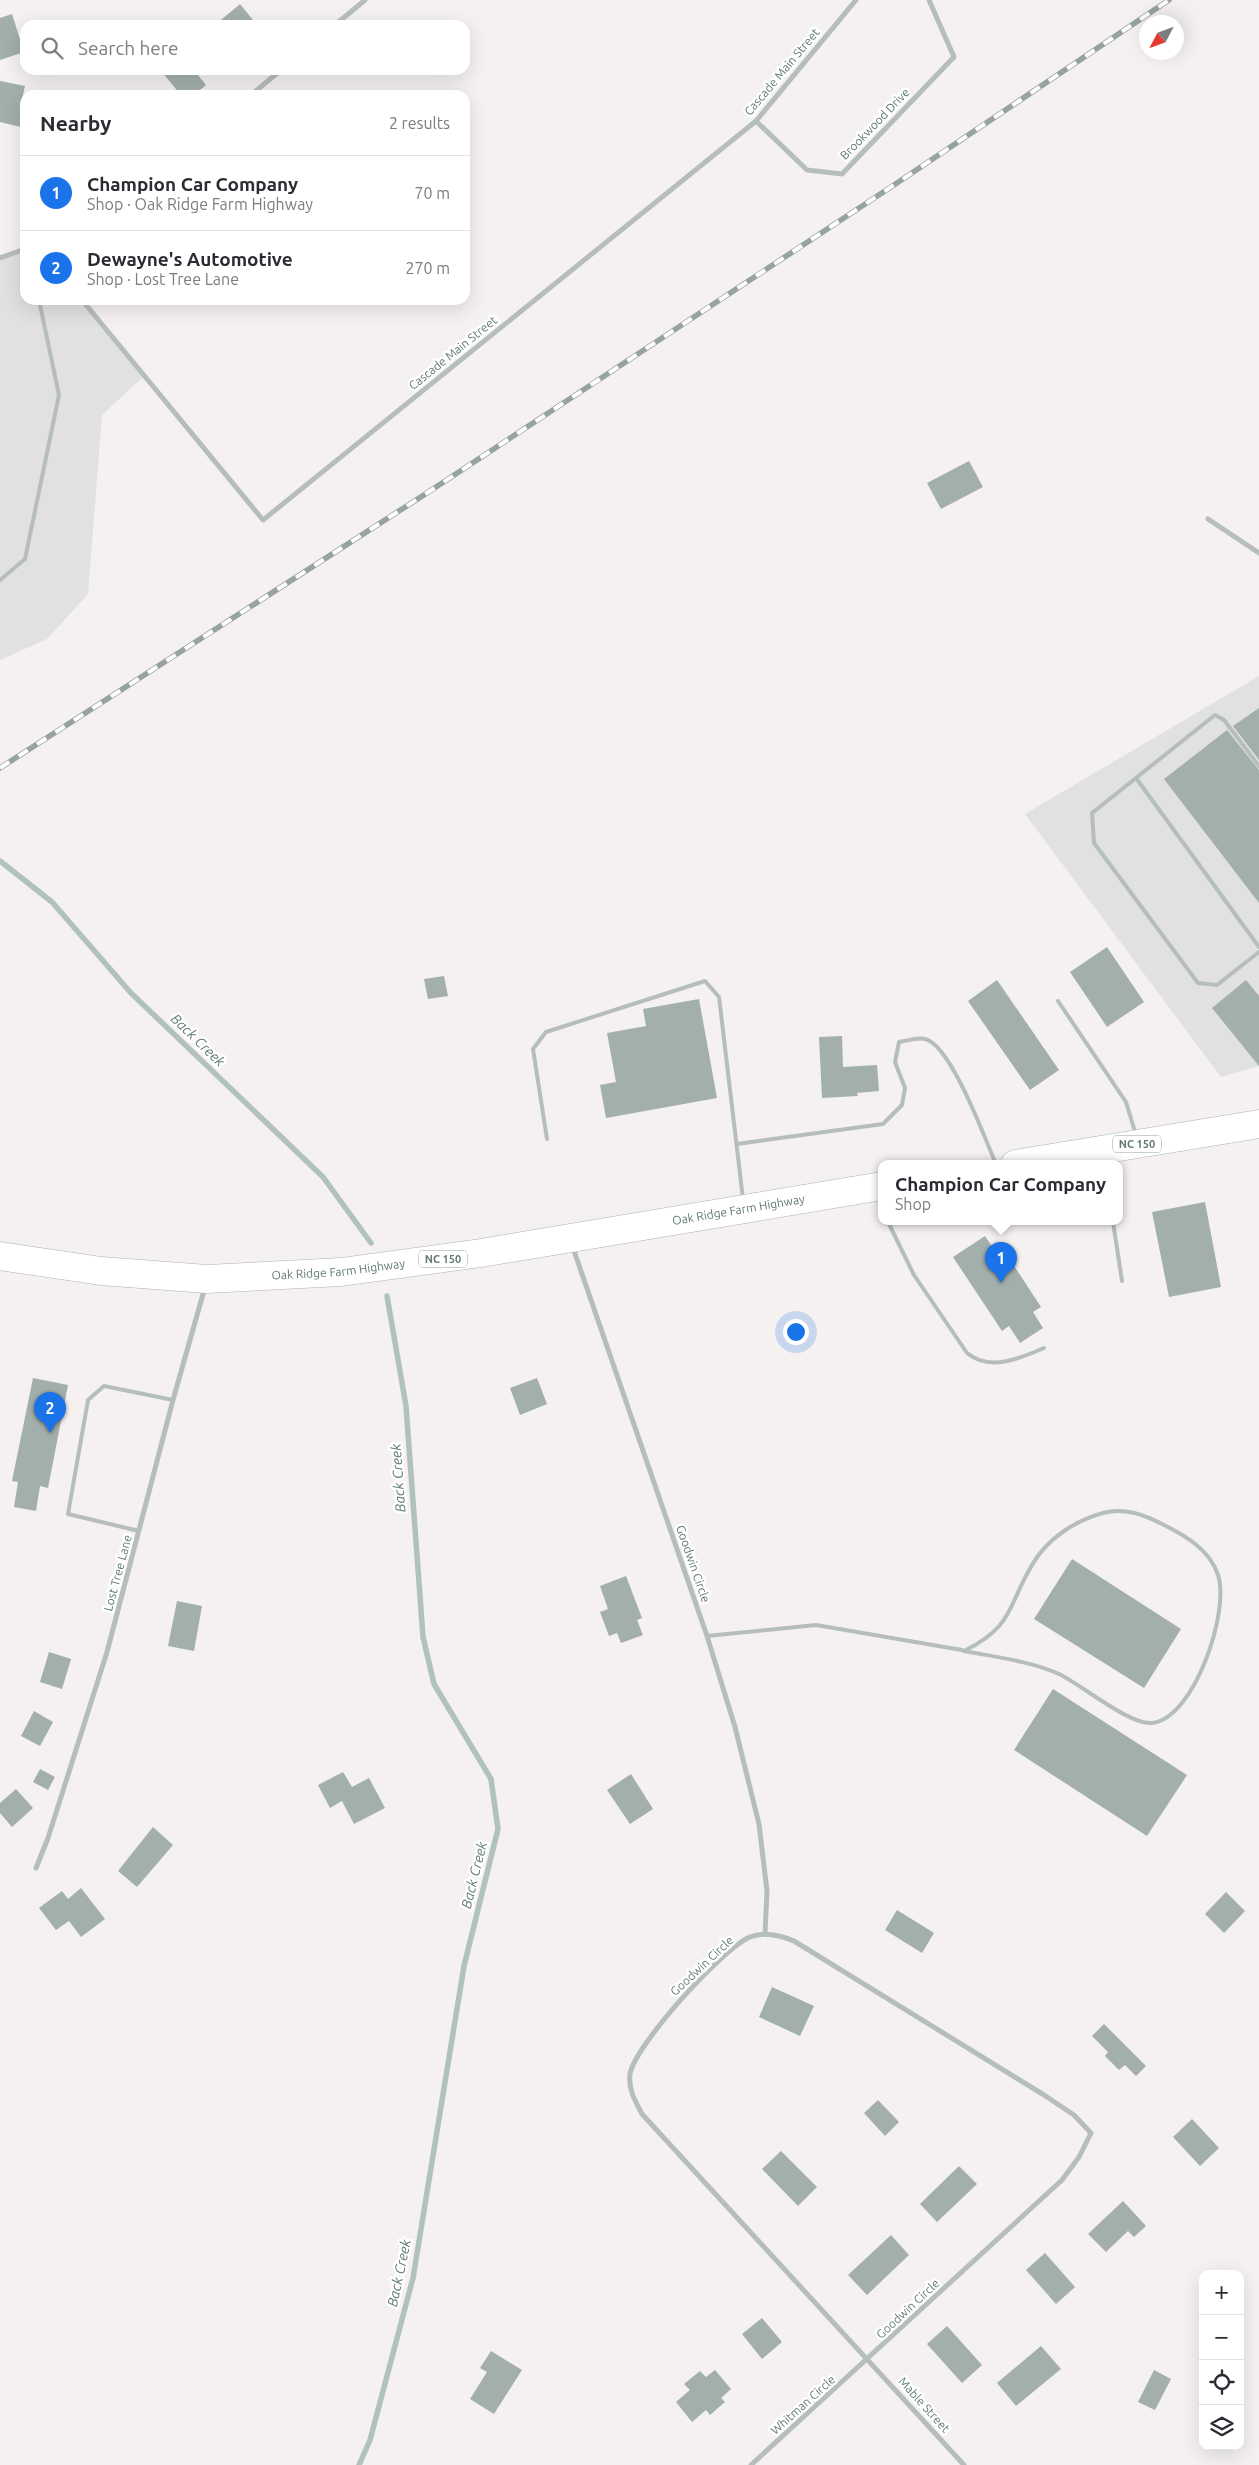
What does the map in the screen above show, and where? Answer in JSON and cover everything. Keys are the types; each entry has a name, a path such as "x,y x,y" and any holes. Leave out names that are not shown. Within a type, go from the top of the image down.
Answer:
{"main road":[{"name":"NC 150","path":"1050,1160 1103,1154 1138,1144 1259,1124"},
{"name":"Oak Ridge Farm Highway","path":"0,1256 101,1271 207,1279 341,1272 481,1253 878,1189"}],"street":[{"path":"341,20 365,0"},
{"name":"Cascade Main Street","path":"86,305 263,520 756,120 856,0"},
{"name":"Brookwood Drive","path":"756,120 807,170 842,174 954,56 929,0"},
{"path":"257,90 275,75"},
{"path":"0,258 20,250"},
{"path":"1208,519 1259,553"},
{"name":"Goodwin Circle","path":"570,1238 707,1636 735,1726 759,1824 768,1891 765,1934"},
{"name":"Lost Tree Lane","path":"36,1868 48,1838 107,1652 173,1400 207,1279"},
{"name":"Goodwin Circle","path":"765,1934 780,1935 794,1942 1044,2095 1074,2115 1091,2133 1079,2157 1062,2180 869,2359 642,2114 631,2095 630,2074 638,2054 680,1998 736,1947 749,1938 765,1934"},
{"name":"Whitman Circle","path":"751,2465 869,2359"},
{"name":"Mable Street","path":"869,2359 964,2465"}],"lane":[{"path":"0,580 25,559 59,395 40,305"},
{"path":"1259,766 1224,720 1214,716 1092,813 1094,843 1198,983 1217,985 1259,952"},
{"path":"1136,778 1259,947"},
{"path":"547,1139 533,1048 546,1032 705,981 719,997 744,1209"},
{"path":"1058,1002 1126,1102 1138,1144"},
{"path":"737,1144 883,1124 902,1105 905,1088 895,1062 899,1042 925,1038 939,1046 963,1087 994,1160"},
{"path":"889,1225 914,1275 967,1353 974,1359 995,1362 1019,1358 1044,1348"},
{"path":"1113,1225 1122,1281"},
{"path":"139,1532 68,1514 88,1400 104,1386 173,1400"},
{"path":"707,1636 816,1625 964,1651 1032,1665 1058,1674 1136,1720 1152,1723 1165,1718 1175,1711 1185,1700 1197,1678 1209,1649 1217,1618 1222,1590 1218,1573 1209,1558 1186,1536 1153,1519 1121,1509 1103,1513 1074,1524 1052,1540 1032,1565 1006,1619 984,1641 964,1651"}],"shaded area":[{"path":"20,251 20,305 86,305 144,376 102,415 88,594 47,639 0,660 0,258"},
{"path":"1259,676 1259,1066 1221,1077 1025,814"}],"building":[{"path":"240,4 253,20 221,20"},
{"path":"12,14 20,39 20,53 0,60 0,18"},
{"path":"164,75 198,75 206,85 200,90 177,90"},
{"path":"0,81 25,86 24,90 20,90 20,127 0,122"},
{"path":"969,461 983,487 941,509 927,483"},
{"path":"1259,708 1259,760 1233,726"},
{"path":"1227,730 1259,770 1259,903 1164,779"},
{"path":"1107,947 1144,1002 1107,1027 1070,972"},
{"path":"444,976 448,996 428,999 424,979"},
{"path":"997,980 1059,1070 1030,1090 968,1001"},
{"path":"1246,980 1259,996 1259,1066 1212,1008"},
{"path":"699,999 717,1098 606,1118 600,1085 616,1082 607,1033 646,1026 643,1009"},
{"path":"842,1036 843,1067 877,1065 879,1091 857,1093 858,1096 822,1098 819,1037"},
{"path":"1205,1202 1221,1287 1169,1297 1152,1212"},
{"path":"985,1236 1002,1262 1009,1258 1041,1307 1033,1312 1043,1328 1020,1343 1009,1326 1002,1331 953,1257"},
{"path":"33,1378 68,1385 48,1488 40,1486 36,1511 14,1507 18,1482 12,1481"},
{"path":"537,1378 547,1404 520,1415 510,1388"},
{"path":"1072,1559 1181,1629 1144,1688 1034,1619"},
{"path":"626,1576 642,1618 637,1620 643,1635 621,1643 617,1633 609,1636 600,1612 608,1609 600,1586"},
{"path":"177,1601 202,1606 194,1651 168,1646"},
{"path":"49,1652 71,1659 62,1689 40,1682"},
{"path":"1053,1689 1187,1775 1147,1836 1014,1750"},
{"path":"34,1711 53,1722 40,1746 21,1736"},
{"path":"40,1769 55,1777 48,1790 33,1782"},
{"path":"343,1772 352,1787 369,1778 385,1808 354,1824 342,1801 330,1808 318,1785"},
{"path":"631,1774 653,1809 630,1824 607,1790"},
{"path":"16,1789 33,1808 12,1827 0,1813 0,1803"},
{"path":"153,1827 173,1845 137,1887 118,1871"},
{"path":"81,1888 105,1919 81,1937 69,1921 56,1930 39,1908 62,1891 68,1899"},
{"path":"1226,1892 1245,1911 1224,1933 1205,1914"},
{"path":"897,1910 934,1933 922,1953 885,1930"},
{"path":"772,1987 814,2006 800,2036 759,2017"},
{"path":"1104,2024 1146,2066 1136,2076 1125,2065 1119,2070 1105,2056 1108,2052 1092,2036"},
{"path":"878,2100 899,2122 885,2136 864,2113"},
{"path":"1192,2119 1219,2148 1200,2166 1173,2137"},
{"path":"781,2151 817,2187 798,2206 762,2169"},
{"path":"959,2166 977,2184 937,2222 920,2204"},
{"path":"1123,2201 1146,2226 1134,2237 1128,2231 1106,2252 1088,2234"},
{"path":"891,2235 909,2255 867,2295 848,2275"},
{"path":"1045,2253 1075,2287 1056,2304 1026,2270"},
{"path":"762,2318 782,2342 762,2359 742,2334"},
{"path":"947,2326 982,2365 962,2383 927,2344"},
{"path":"1041,2346 1061,2369 1016,2406 997,2383"},
{"path":"491,2351 522,2370 494,2414 470,2399 487,2372 480,2368"},
{"path":"715,2370 731,2389 721,2398 725,2402 710,2415 706,2410 692,2422 676,2402 690,2390 684,2384 700,2371 706,2377"},
{"path":"1154,2370 1171,2379 1155,2410 1138,2402"}],"waterway":[{"name":"Back Creek","path":"0,861 52,902 131,993 323,1177 371,1243"},
{"name":"Back Creek","path":"359,2465 370,2440 413,2278 464,1966 498,1829 491,1779 434,1684 423,1637 406,1406 387,1296"}],"railway":[{"path":"0,768 430,491 894,185 1169,0"}],"place":[{"name":"Champion Car Company","path":"1001,1283"},
{"name":"Dewayne's Automotive","path":"50,1433"}]}
